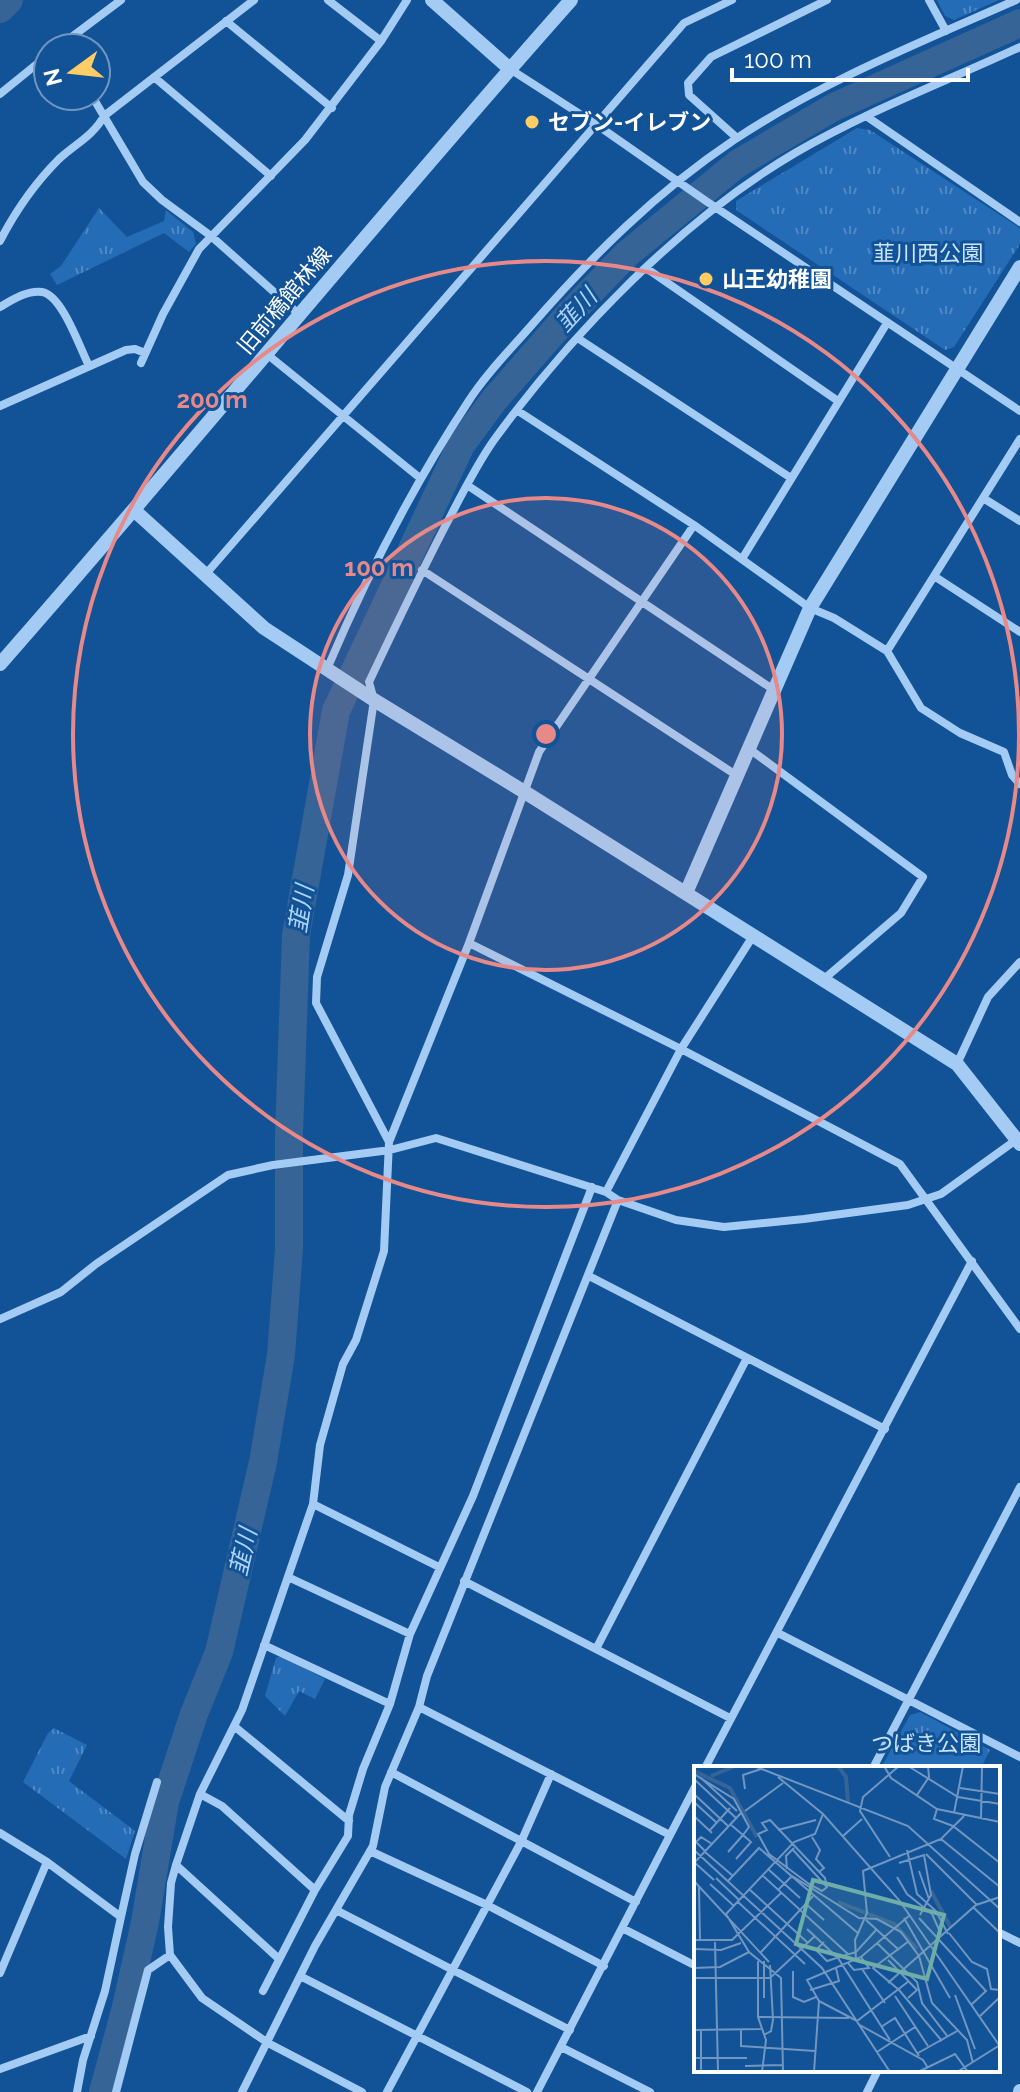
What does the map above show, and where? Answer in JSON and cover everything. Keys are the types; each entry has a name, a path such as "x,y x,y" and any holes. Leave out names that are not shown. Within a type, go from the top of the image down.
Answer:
{"street":[{"path":"78,32 121,0"},
{"path":"0,241 14,213 35,184 61,157 98,127 104,116 254,0"},
{"path":"328,0 381,41"},
{"path":"141,363 199,249 332,108 407,0"},
{"path":"432,0 510,69 1020,411"},
{"name":"旧前橋館林線","path":"0,664 268,355 387,209 571,0"},
{"path":"205,575 684,23 732,0"},
{"path":"737,138 689,95 688,83 711,57 827,0"},
{"path":"929,0 946,31"},
{"path":"330,671 365,581 420,478 470,398 577,273 676,180 737,138 813,94 1016,0"},
{"path":"226,21 332,108"},
{"path":"389,1146 316,1003 317,977 348,875 374,700 369,682 422,570 467,485 494,441 579,339 646,268 716,207 795,153 866,116 1020,47"},
{"path":"0,94 32,68"},
{"path":"154,77 271,176"},
{"path":"102,112 143,182 211,236 301,316"},
{"path":"866,116 1020,222"},
{"path":"686,893 810,608 1020,267"},
{"path":"646,268 838,401"},
{"path":"0,307 29,293 39,291 51,294 60,305 89,366"},
{"path":"742,559 887,323"},
{"path":"579,339 791,478"},
{"path":"0,406 126,350 145,353"},
{"path":"268,355 420,478"},
{"path":"518,411 694,525 810,608 834,618 887,651 921,708 960,733 1004,752 1012,775 1020,784"},
{"path":"887,651 1020,439"},
{"path":"467,485 774,690"},
{"path":"983,498 1020,521"},
{"path":"0,1319 61,1292 96,1264 228,1175 273,1165 436,1138 592,1187 618,1200 676,1220 724,1227 908,1205 941,1194 1018,1142 957,1064 264,628 135,511"},
{"path":"362,2092 268,2043 202,1998 170,1955 171,1883 200,1794 234,1726 313,1504 320,1445 343,1364 356,1340 384,1251 389,1146 469,943 523,791 539,752 694,525"},
{"path":"422,570 736,775"},
{"path":"934,576 1020,632"},
{"path":"748,748 923,877 901,913 824,979"},
{"path":"606,1192 681,1049 753,936"},
{"path":"469,943 681,1049 900,1164 1020,1329"},
{"path":"957,1064 988,997 1020,962"},
{"path":"263,1991 315,1890 348,1836 363,1769 390,1704 410,1634 473,1496 592,1187"},
{"path":"242,2092 300,1976 370,1851 385,1787 419,1707 427,1676 618,1200"},
{"path":"706,1766 972,1261"},
{"path":"589,1276 885,1429"},
{"path":"596,1649 747,1358"},
{"path":"874,1766 1020,1487"},
{"path":"313,1504 439,1567"},
{"path":"288,1577 410,1634"},
{"path":"464,1581 730,1718"},
{"path":"778,1633 1020,1757"},
{"path":"264,1645 390,1704"},
{"path":"419,1707 670,1835"},
{"path":"234,1726 349,1821"},
{"path":"391,1772 636,1902"},
{"path":"387,2092 521,1842 551,1774"},
{"path":"77,2092 105,1991 135,1854 157,1782"},
{"path":"537,2092 694,1789"},
{"path":"200,1794 222,1806 315,1890"},
{"path":"0,1833 47,1862 121,1917"},
{"path":"370,1851 487,1905 604,1966"},
{"path":"0,1973 47,1862"},
{"path":"176,1865 279,1959"},
{"path":"336,1910 570,2030"},
{"path":"624,1929 694,1965"},
{"path":"1000,1933 1020,1943"},
{"path":"116,2092 148,1970 170,1955"},
{"path":"300,1976 527,2092"},
{"path":"0,2069 91,2036"},
{"path":"561,2047 650,2092"},
{"path":"867,2092 877,2072"}],"green space":[{"path":"937,0 999,0 954,20 945,16"},
{"name":"韮川西公園","path":"857,128 870,130 1020,228 1020,244 954,347 945,350 736,210 736,201"},
{"path":"99,208 127,237 164,221 166,210 193,232 196,244 189,252 164,233 57,285 50,274 61,266"},
{"path":"281,1656 325,1679 315,1699 299,1691 285,1716 265,1696 276,1658"},
{"name":"つばき公園","path":"920,1712 990,1750 982,1766 882,1766 910,1715"},
{"path":"54,1728 87,1745 69,1781 135,1831 126,1859 23,1782 48,1733"}],"waterway":[{"path":"0,9 9,0"},
{"name":"韮川","path":"103,2092 145,1922 165,1802 194,1714 219,1652 263,1462 281,1355 289,1249 289,1134 296,935 336,711 461,445 494,400 627,254 737,164 774,142 834,107 1020,23"}],"place":[{"name":"セブン-イレブン","path":"532,122"},
{"name":"山王幼稚園","path":"706,279"}]}
